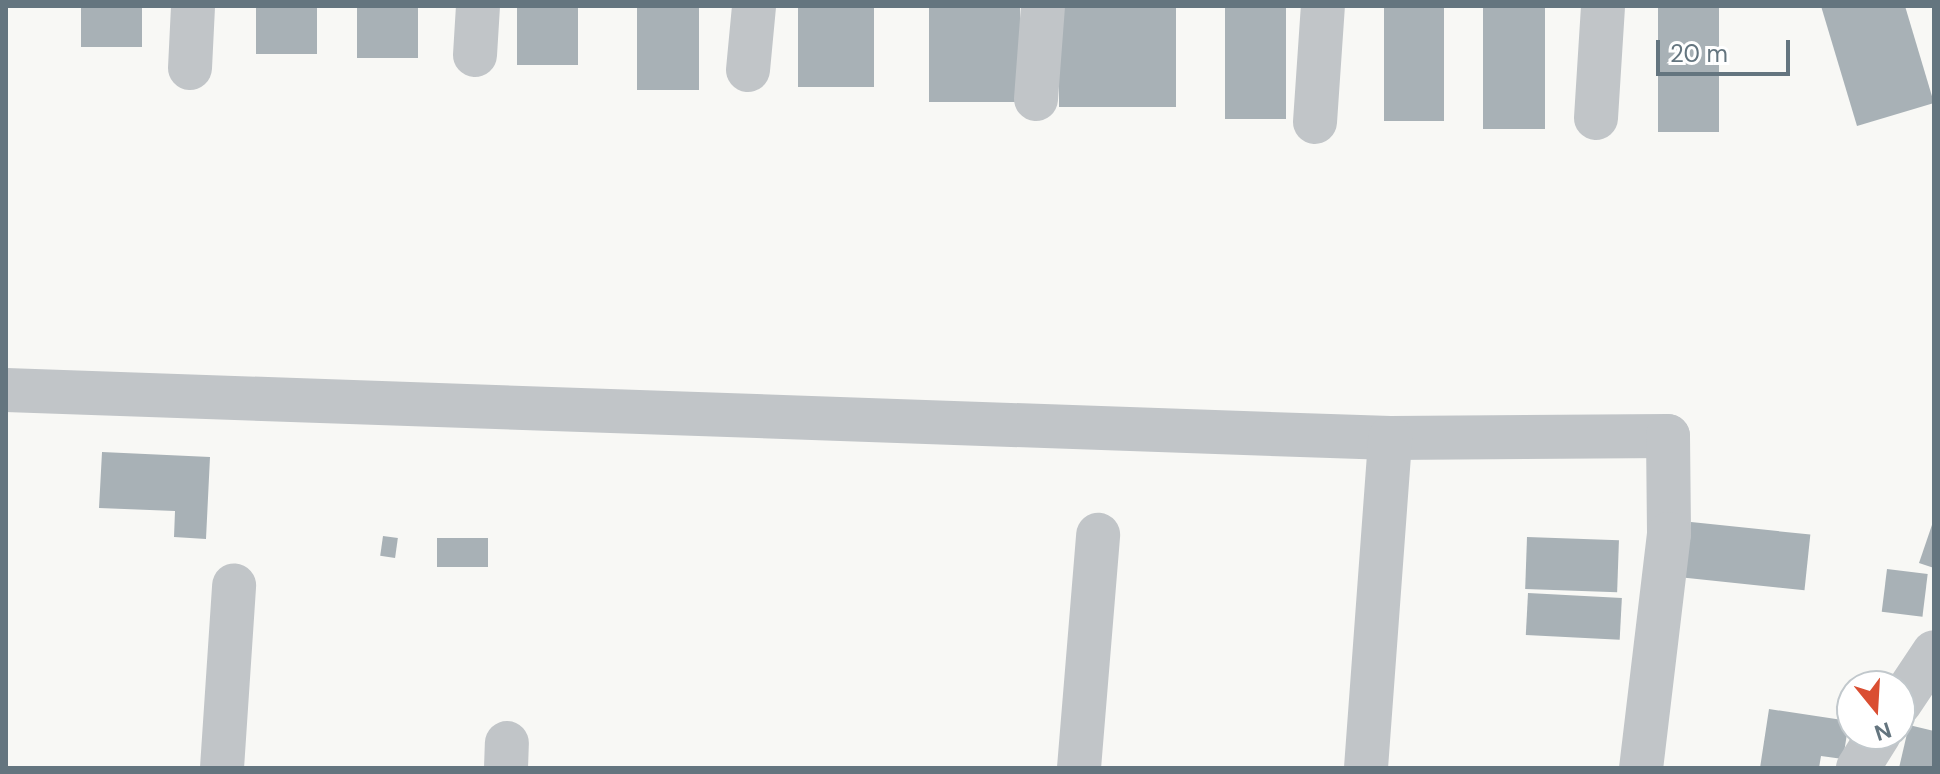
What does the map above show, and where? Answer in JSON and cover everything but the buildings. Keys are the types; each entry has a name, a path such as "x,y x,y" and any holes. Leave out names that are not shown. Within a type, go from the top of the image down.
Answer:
{"street":[{"path":"190,68 193,6"},
{"path":"475,55 478,6"},
{"path":"748,70 754,6"},
{"path":"1036,99 1043,6"},
{"path":"1315,122 1323,6"},
{"path":"1596,118 1603,6"},
{"path":"6,390 1390,438 1668,436 1669,534 1640,767"},
{"path":"1366,768 1390,438"},
{"path":"1079,768 1098,535"},
{"path":"222,768 234,585"},
{"path":"1916,679 1934,652"},
{"path":"1858,768 1869,750"}]}
